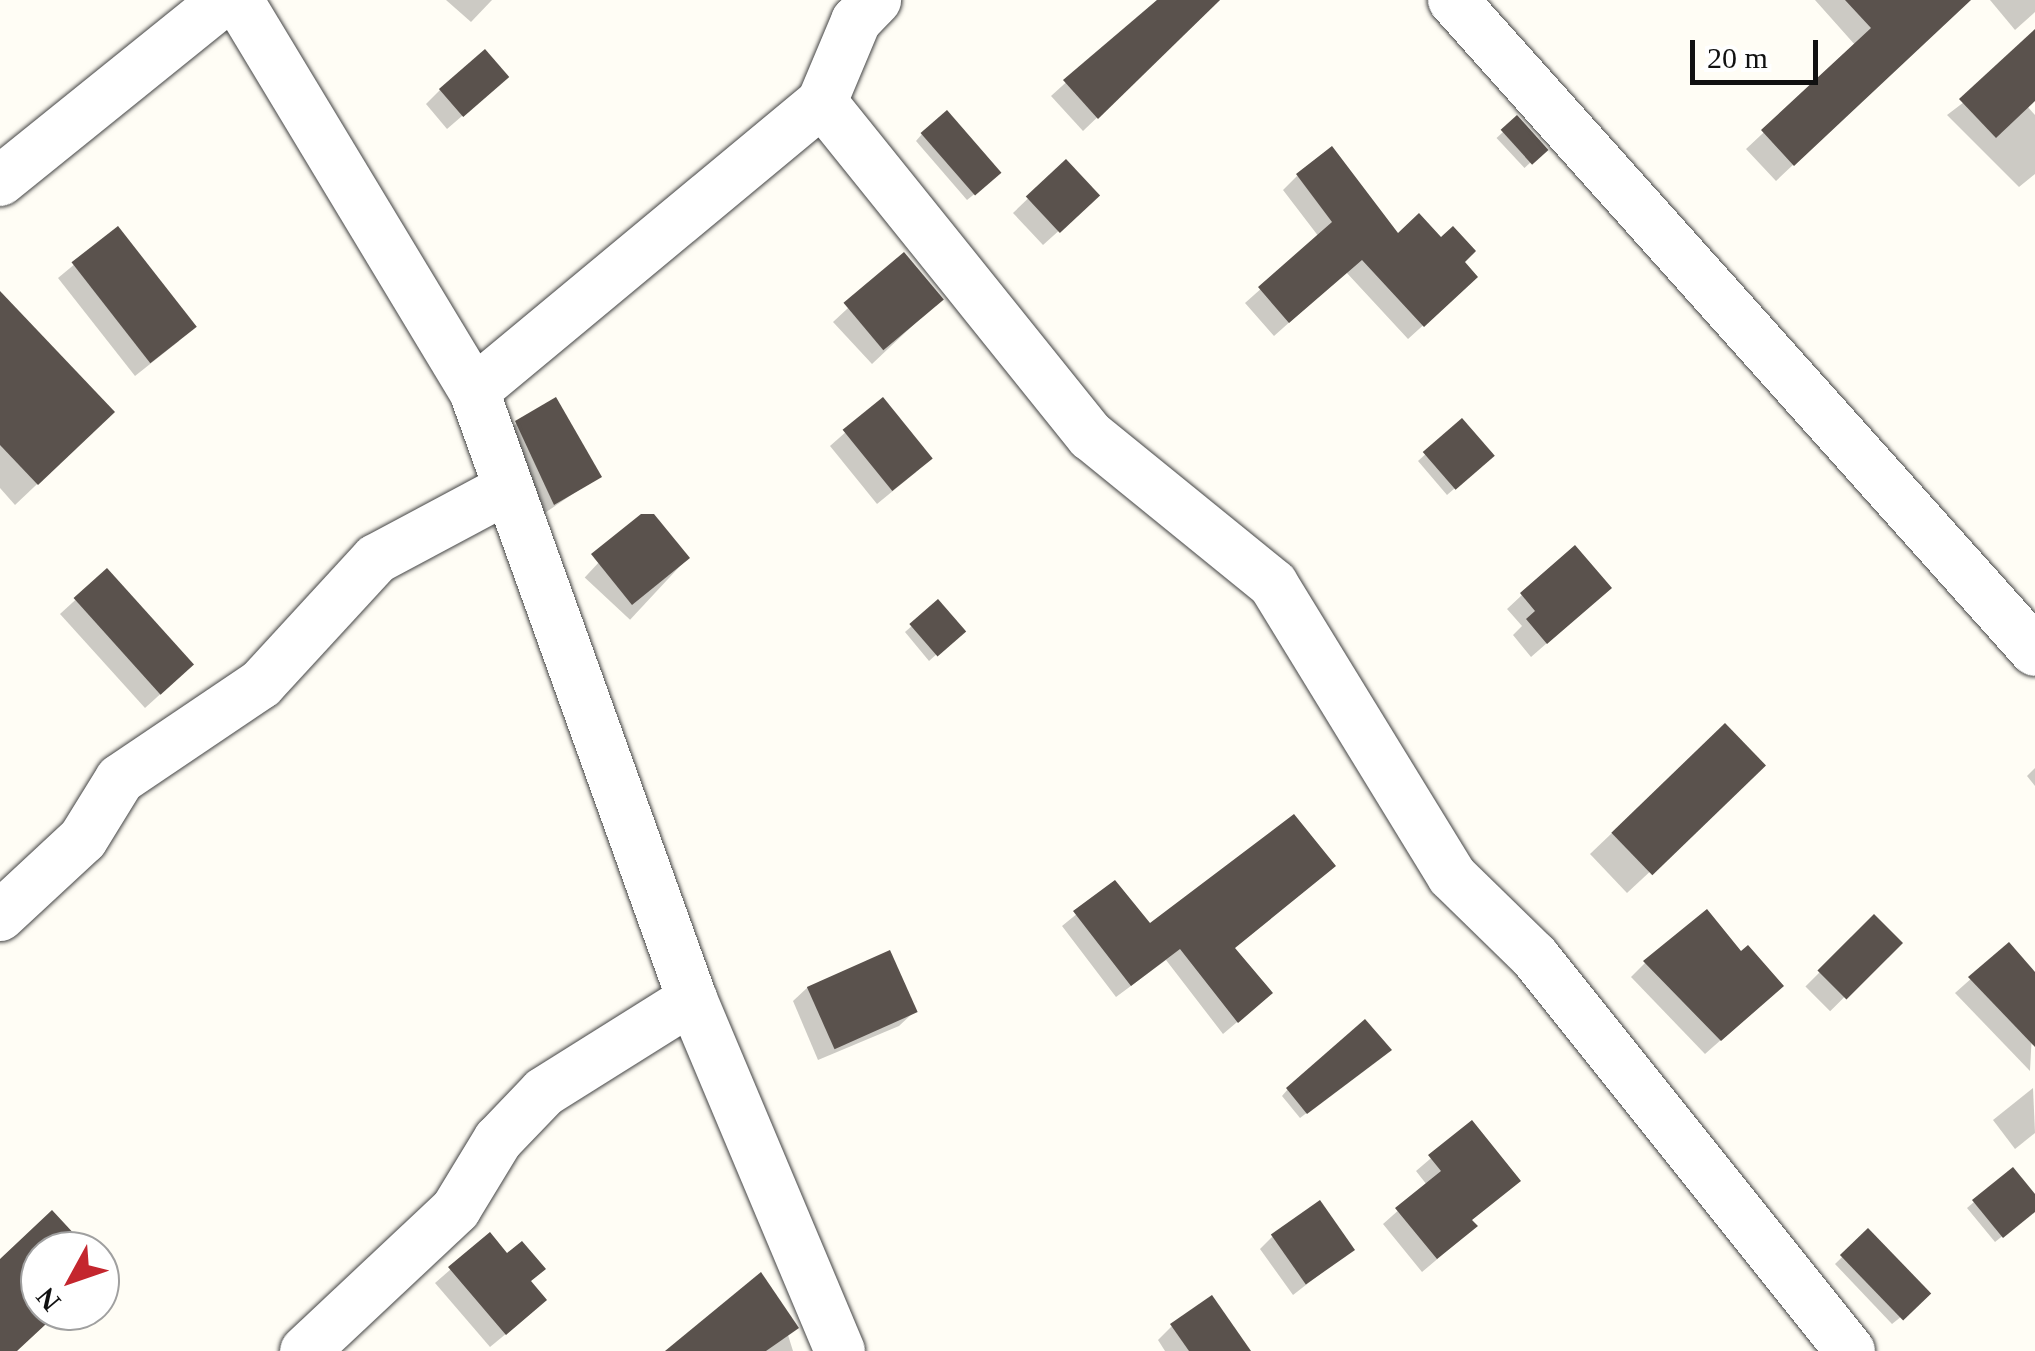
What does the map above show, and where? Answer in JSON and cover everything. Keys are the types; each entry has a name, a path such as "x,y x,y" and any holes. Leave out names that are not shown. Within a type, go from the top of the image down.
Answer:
{"street":[{"path":"0,181 224,0"},
{"path":"238,0 474,392 692,999 840,1351"},
{"path":"474,392 822,102 856,21 876,0"},
{"path":"1454,0 2035,651"},
{"path":"822,102 1090,436 1273,584 1452,876 1534,956 1850,1351"},
{"path":"0,916 84,839 120,779 260,684 376,560 507,488"},
{"path":"305,1351 456,1209 498,1140 544,1092 692,999"}],"building":[{"path":"1157,0 1220,0 1098,119 1063,80"},
{"path":"1845,0 1971,0 1794,166 1761,130 1871,28"},
{"path":"2035,29 2035,101 1996,138 1959,99"},
{"path":"485,49 509,77 463,117 439,89"},
{"path":"947,110 1001,173 975,196 921,133"},
{"path":"1517,115 1548,150 1532,165 1501,130"},
{"path":"1332,146 1398,233 1419,213 1441,237 1453,226 1476,251 1465,262 1478,277 1424,327 1362,260 1289,323 1258,287 1332,222 1296,174"},
{"path":"1066,159 1100,196 1060,233 1026,197"},
{"path":"118,226 197,327 150,363 72,262"},
{"path":"904,252 944,299 883,350 843,303"},
{"path":"0,291 115,412 38,485 0,445"},
{"path":"556,397 602,477 554,505 515,421"},
{"path":"883,397 933,458 892,491 843,430"},
{"path":"1462,418 1495,456 1456,490 1423,452"},
{"path":"641,514 654,514 690,558 632,605 591,554"},
{"path":"1575,545 1612,588 1547,644 1526,619 1535,611 1520,593"},
{"path":"107,568 194,665 161,695 74,598"},
{"path":"938,599 966,631 938,656 909,624"},
{"path":"1725,723 1766,765 1652,875 1611,833"},
{"path":"1294,814 1336,866 1235,948 1273,993 1238,1023 1180,949 1131,986 1073,911 1115,880 1150,923"},
{"path":"1707,909 1741,951 1748,945 1784,986 1721,1041 1643,961"},
{"path":"1874,914 1903,943 1846,1000 1817,971"},
{"path":"2009,942 2035,972 2035,1047 1968,977"},
{"path":"890,950 918,1012 835,1049 807,987"},
{"path":"1365,1019 1392,1050 1307,1114 1286,1088"},
{"path":"1472,1120 1521,1181 1472,1220 1478,1226 1437,1259 1395,1208 1441,1171 1428,1155"},
{"path":"2013,1167 2035,1194 2035,1212 2003,1238 1972,1200"},
{"path":"1320,1200 1355,1250 1306,1284 1271,1234"},
{"path":"52,1210 71,1231 30,1231"},
{"path":"1868,1228 1931,1293 1903,1321 1840,1255"},
{"path":"490,1232 507,1253 522,1241 546,1269 531,1281 547,1300 506,1335 448,1267"},
{"path":"20,1240 20,1331 38,1331 17,1351 0,1351 0,1259"},
{"path":"761,1272 799,1328 766,1351 665,1351"},
{"path":"1212,1295 1251,1351 1189,1351 1170,1324"}]}
